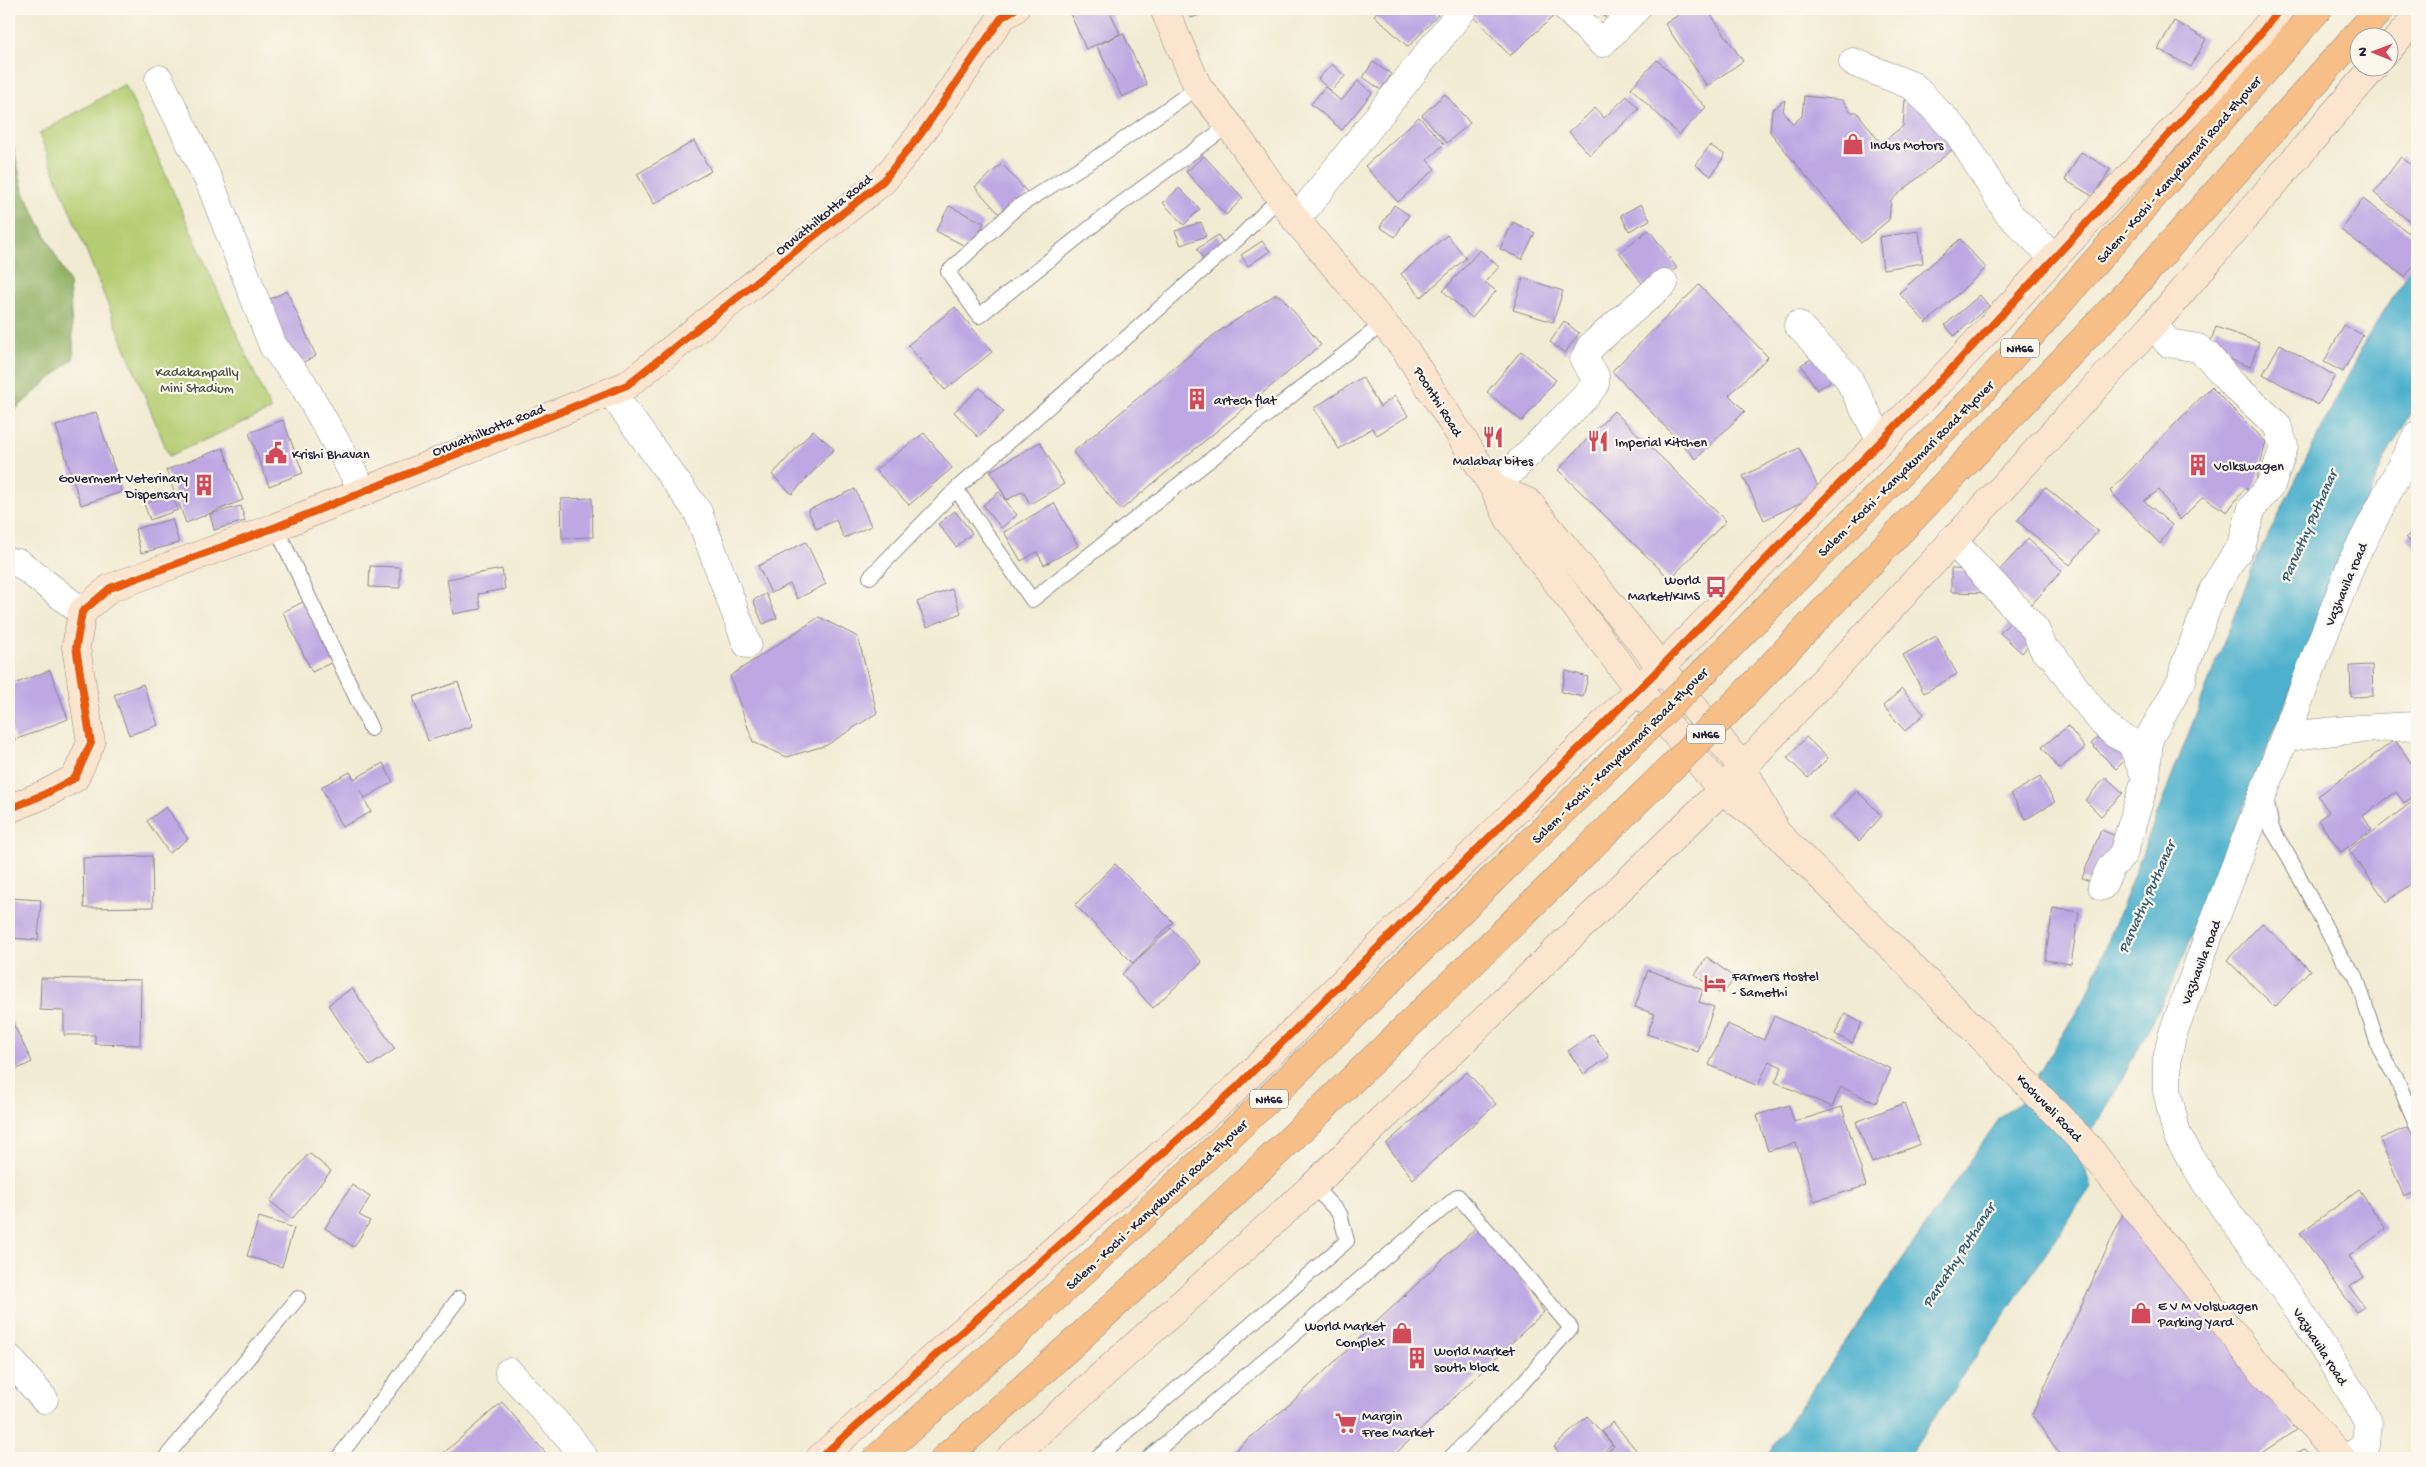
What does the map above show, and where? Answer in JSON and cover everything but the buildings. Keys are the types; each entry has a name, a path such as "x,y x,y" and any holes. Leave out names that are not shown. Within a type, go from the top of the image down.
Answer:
{"highway":[{"name":"Salem - Kochi - Kanyakumari Road Flyover","path":"877,1458 1019,1331 1260,1107 1704,672 1985,387 2318,9"},
{"name":"NH66","path":"945,1458 1047,1369 1288,1142 1736,704 2120,301 2380,9"}],"street":[{"name":"Oruvathilkotta Road","path":"82,612 110,588 276,527 628,386 883,181 920,135 1002,17 1015,9"},
{"name":"Poonthi Road","path":"1164,9 1198,87 1229,125 1296,220 1385,322 1406,349 1494,488 1509,519 1639,690 1722,790"},
{"path":"1567,9 1602,43 1636,9"},
{"path":"820,1458 1236,1088 1639,690 1881,441 2054,258 2247,50 2280,9"},
{"path":"1296,220 1458,11"},
{"path":"2398,38 2417,16"},
{"path":"1853,62 1912,86 1959,134 2008,213 2054,258"},
{"path":"1010,1458 1313,1186 1722,790 2154,324 2364,78"},
{"path":"159,80 210,183 273,346 303,384 364,492"},
{"path":"1664,283 1591,346 1584,360 1594,376 1595,384 1586,396 1494,488 1528,502 1743,768 1776,832"},
{"path":"2102,886 2111,867 2122,854 2146,778 2149,738 2182,680 2215,586 2242,544 2252,508 2272,483 2284,446 2277,425 2230,382 2208,356 2198,348 2168,343 2154,324"},
{"path":"1798,325 1847,376 1881,441"},
{"path":"611,392 698,512 747,644"},
{"name":"Vazhavila road","path":"2348,1458 2366,1445 2368,1422 2301,1314 2206,1183 2177,1135 2167,1091 2167,1059 2172,1036 2352,562 2415,444"},
{"path":"1952,540 2035,629 2044,650 2054,657 2078,692 2104,723 2115,734 2131,742 2146,778"},
{"path":"9,562 19,563 82,612 76,647 91,743 75,778 46,794 9,809"},
{"path":"2284,738 2329,730 2416,726 2417,728"},
{"name":"Kochuveli Road","path":"1722,790 1776,832 2011,1066 2089,1148 2253,1360 2342,1458"},
{"path":"9,1358 44,1399"},
{"path":"509,1372 570,1438 584,1458"}],"lane":[{"path":"1198,87 1110,148 1016,208 948,272 979,316 1115,208 1229,125"},
{"path":"870,577 956,489 1241,236 1280,197"},
{"path":"956,489 1032,600 1385,322"},
{"path":"276,527 371,729"},
{"path":"2265,789 2272,829 2289,857 2342,959 2356,976 2378,1048 2397,1080 2417,1127"},
{"path":"1097,1458 1347,1241 1340,1214 1313,1186"},
{"path":"1148,1458 1458,1196 1571,1328 1520,1386 1450,1458"},
{"path":"165,1458 298,1298"},
{"path":"338,1458 459,1298"}],"green space":[{"name":"Kadakampally Mini Stadium","path":"125,84 271,410 169,456 39,134"},
{"path":"9,128 23,190 69,282 74,358 9,415"}],"water":[{"name":"Parvathy Puthanar","path":"2417,259 2417,401 2383,462 2172,984 2110,1101 2079,1153 2091,1187 1907,1458 1765,1458 1999,1119 2023,1099 2088,993 2255,562 2365,341"}],"cycle path":[{"path":"9,809 45,794 75,778 91,743 76,647 82,612 110,588 276,527 627,385 883,181 920,135 1002,17 1015,9"},
{"path":"820,1458 1236,1088 1661,667 1955,365 2247,50 2280,9"}],"place":[{"name":"Indus Motors","path":"1853,144"},
{"name":"artech flat","path":"1197,399"},
{"name":"Malabar bites","path":"1493,437"},
{"name":"Imperial Kitchen","path":"1598,441"},
{"name":"Krishi Bhavan","path":"276,453"},
{"name":"Volkswagen","path":"2198,465"},
{"name":"Goverment Veterinary Dispensary","path":"204,485"},
{"name":"World Market/KIMS","path":"1716,587"},
{"name":"Farmers Hostel - Samethi","path":"1715,983"},
{"name":"E V M Volswagen Parking Yard","path":"2141,1313"},
{"name":"World Market Complex","path":"1402,1333"},
{"name":"World Market south block","path":"1417,1358"},
{"name":"Margin Free Market","path":"1346,1423"}]}
